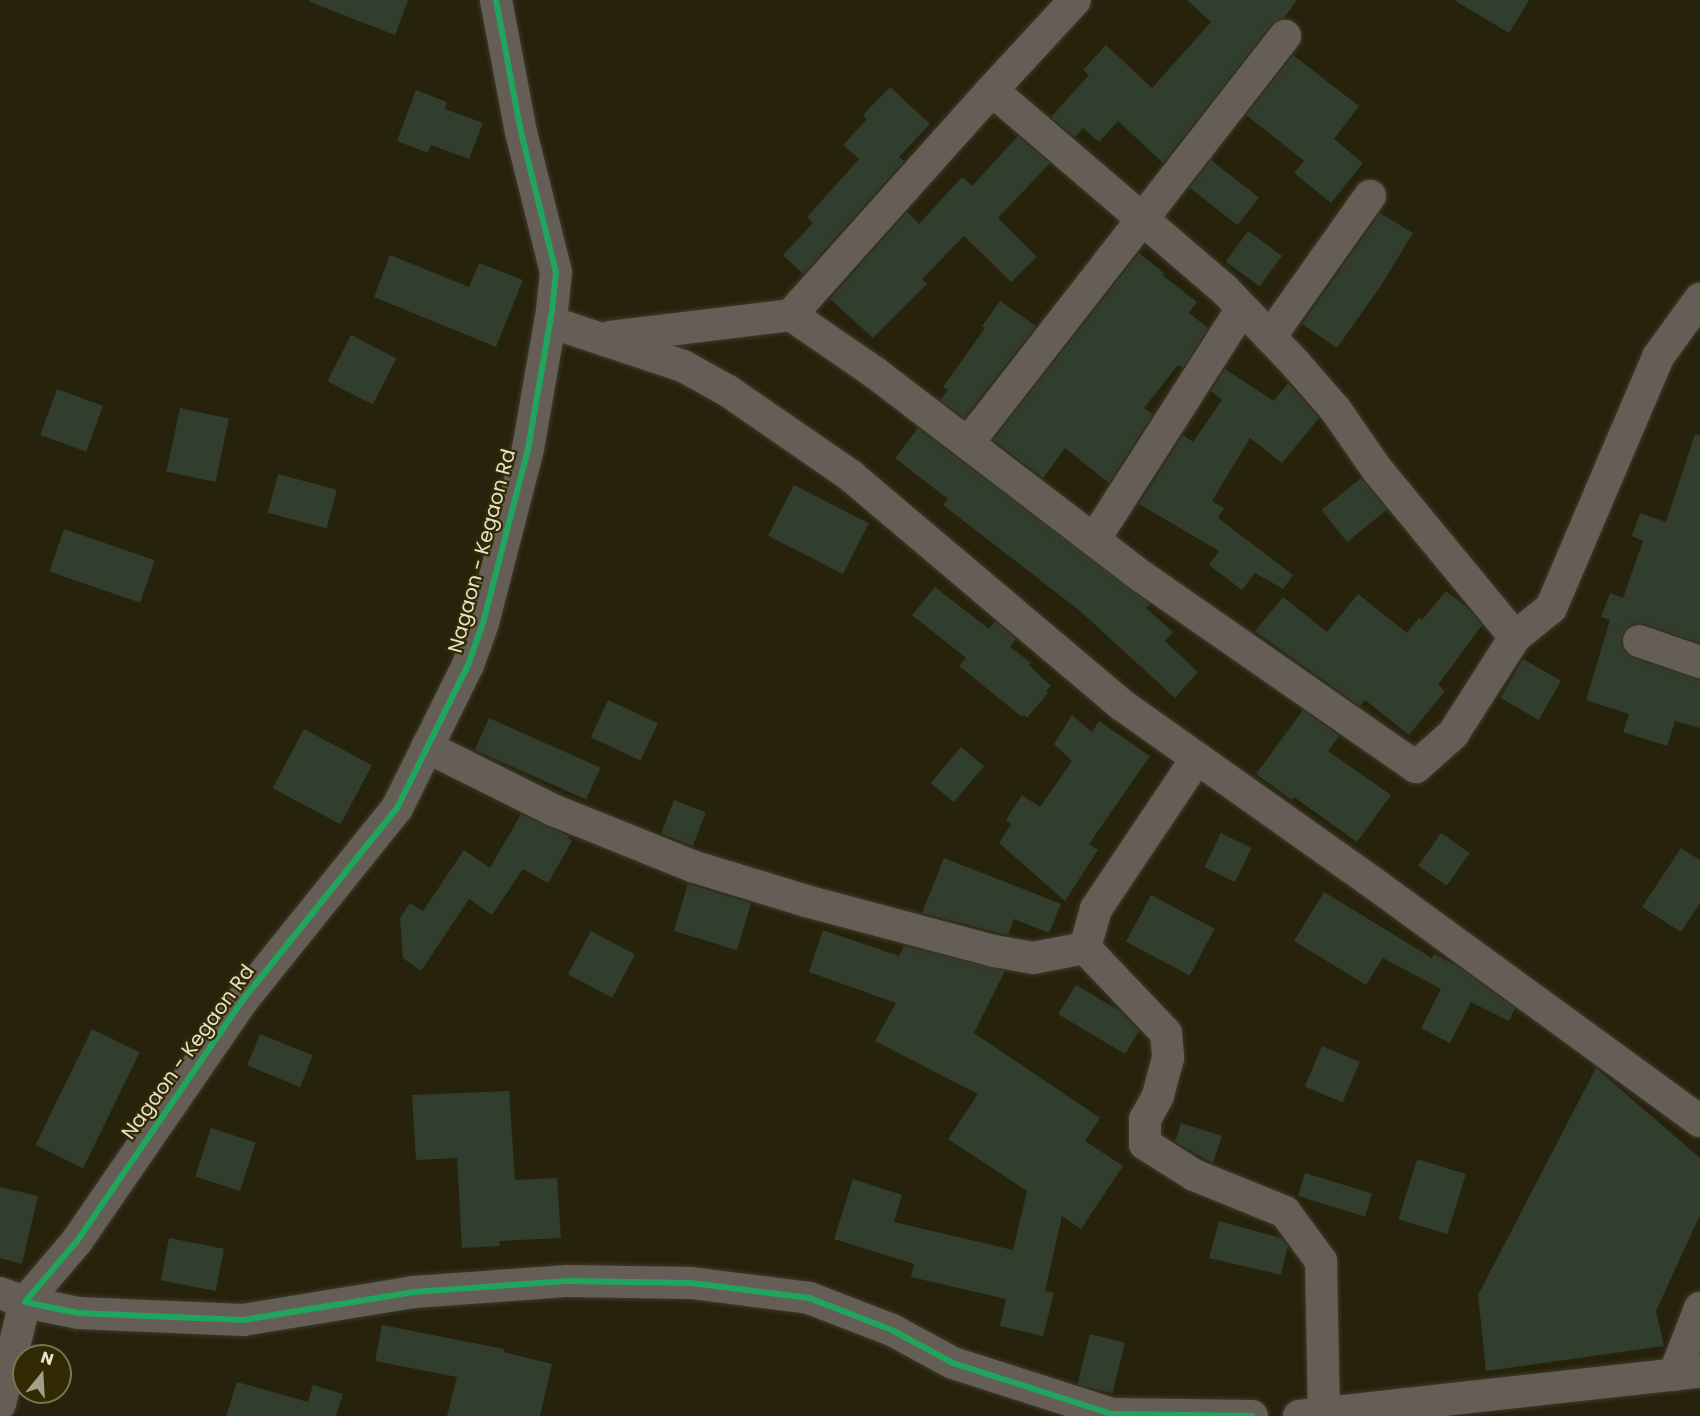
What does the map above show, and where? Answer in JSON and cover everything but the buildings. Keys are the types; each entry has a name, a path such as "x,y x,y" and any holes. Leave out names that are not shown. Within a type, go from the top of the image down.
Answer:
{"street":[{"name":"Nagaon - Kegaon Rd","path":"12,1297 84,1232 244,998 397,808 468,665 483,623 528,449 550,322 556,272 521,132 496,0"},
{"path":"602,338 791,315 1075,0"},
{"path":"968,443 1285,36"},
{"path":"992,90 1225,290 1270,337 1335,409 1378,471 1515,637"},
{"path":"1270,337 1370,196"},
{"path":"791,315 874,372 1141,576 1416,767 1453,734 1515,637 1551,608 1658,357 1700,299"},
{"path":"1094,540 1242,309"},
{"path":"550,322 682,366 728,391 851,476 1122,705 1700,1121"},
{"path":"1639,641 1700,662"},
{"path":"427,747 553,810 695,867 806,901 994,951 1033,958 1085,948"},
{"path":"1085,948 1096,909 1197,758"},
{"path":"1085,948 1166,1033 1168,1058 1158,1096 1145,1119 1145,1144 1194,1175 1285,1212 1321,1261 1312,1415 1687,1373 1700,1308"},
{"path":"0,1404 12,1297 78,1313 243,1320 414,1292 566,1281 691,1283 809,1298 892,1330 953,1364 1112,1414 1252,1416"}],"cycle path":[{"path":"496,0 521,132 556,272 552,311 528,449 483,623 468,665 397,808 244,998 77,1241 25,1302 78,1313 243,1320 414,1292 566,1281 691,1283 809,1298 892,1330 953,1363 1112,1414 1252,1416"}]}
